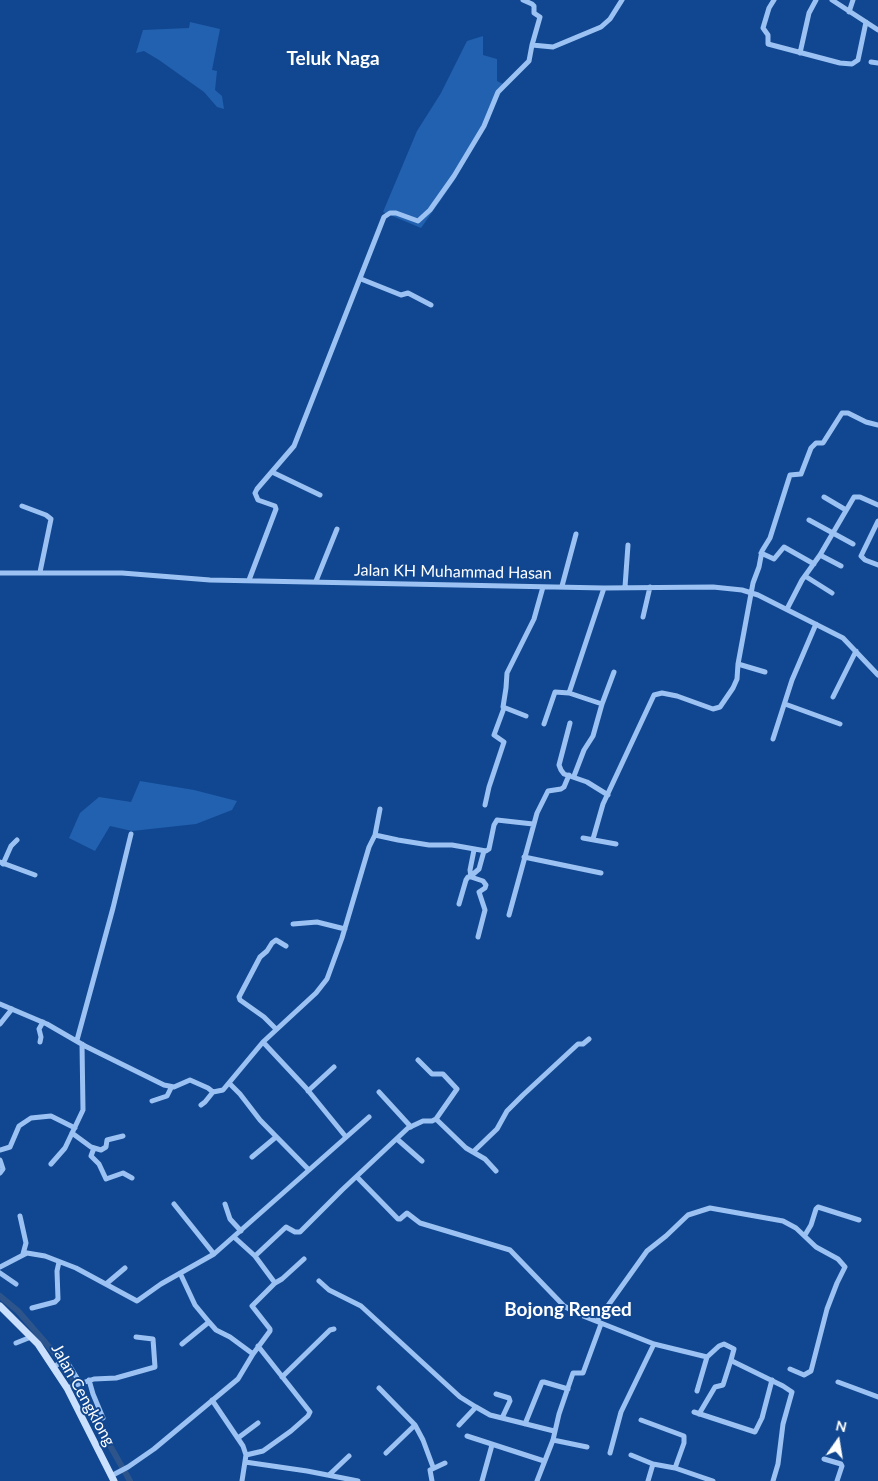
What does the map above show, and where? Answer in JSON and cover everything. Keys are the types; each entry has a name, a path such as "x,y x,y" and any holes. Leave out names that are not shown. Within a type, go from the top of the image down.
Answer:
{"main road":[{"name":"Jalan Cengklong","path":"0,1306 38,1344 55,1366 69,1388 113,1477"}],"street":[{"path":"248,580 276,509 275,506 258,500 257,489 294,446 322,378 333,344 386,216 390,213 396,213 418,221 430,210 454,176 484,126 498,92 529,61 540,17 534,13 534,6 532,4 522,0"},
{"path":"532,44 553,47 601,26 610,19 622,0"},
{"path":"774,0 769,8 763,28 768,35 768,44 800,53 848,64 855,63 858,60 866,22"},
{"path":"800,53 810,13 816,0"},
{"path":"832,0 878,30"},
{"path":"849,12 853,0"},
{"path":"871,62 878,64"},
{"path":"361,278 401,295 408,293 431,305"},
{"path":"593,840 600,812 654,695 662,693 677,696 713,709 723,704 736,682 753,583 759,567 761,553 770,538 791,474 801,474 811,448 816,443 823,443 840,414 845,412 878,425"},
{"path":"272,472 320,495"},
{"path":"787,609 851,500 856,496 878,505"},
{"path":"824,498 846,510"},
{"path":"22,506 46,515 51,519 40,572"},
{"path":"810,520 832,534 853,544"},
{"path":"878,521 877,527 861,556 865,560 878,565"},
{"path":"316,581 337,528"},
{"path":"562,586 576,534"},
{"path":"625,587 628,545"},
{"path":"761,553 774,559 784,547 814,564"},
{"path":"820,555 841,566"},
{"name":"Jalan KH Muhammad Hasan","path":"0,573 122,573 210,580 543,587 713,587 752,592 816,624 842,638 878,675"},
{"path":"805,576 832,594"},
{"path":"484,804 504,742 494,735 504,708 507,670 532,625 543,587"},
{"path":"643,617 650,587"},
{"path":"569,693 604,588"},
{"path":"772,739 792,680 816,624"},
{"path":"833,697 856,651"},
{"path":"738,664 764,672"},
{"path":"509,915 533,824 548,791 561,789 571,776 594,732 614,672"},
{"path":"544,724 555,692 569,693 602,704"},
{"path":"785,704 840,724"},
{"path":"504,708 526,716"},
{"path":"570,723 559,765 561,770 608,794"},
{"path":"201,1105 213,1092 223,1090 230,1084 263,1042 323,985 332,967 345,929 369,847 376,835 380,809"},
{"path":"376,835 429,845 452,845 474,850 484,850 489,849 494,825 497,820 533,824"},
{"path":"77,1040 131,834"},
{"path":"582,838 616,844"},
{"path":"17,840 11,846 2,863 35,875"},
{"path":"471,876 470,870 474,850"},
{"path":"459,904 466,880 479,869 484,850"},
{"path":"524,857 601,873"},
{"path":"471,876 483,881 486,885 479,892 485,910 478,938"},
{"path":"293,924 317,922 345,929"},
{"path":"276,1029 264,1017 240,1000 239,997 260,957 272,943 278,941 286,946"},
{"path":"0,1004 43,1022 82,1044 171,1088 184,1082 193,1081 213,1092"},
{"path":"0,1024 12,1009"},
{"path":"40,1042 42,1037 39,1029 43,1022"},
{"path":"473,1152 497,1129 507,1111 578,1044 584,1044 589,1039"},
{"path":"263,1042 308,1091 346,1137"},
{"path":"51,1164 64,1148 83,1110 82,1044"},
{"path":"255,1256 286,1227 295,1232 300,1232 411,1127 425,1120 436,1119 457,1089 443,1074 432,1074 418,1060"},
{"path":"308,1091 334,1066"},
{"path":"230,1084 276,1137 309,1170"},
{"path":"152,1101 167,1096 171,1088"},
{"path":"379,1092 411,1127"},
{"path":"0,1150 10,1147 19,1126 31,1118 50,1116 75,1128"},
{"path":"0,1267 22,1255 32,1254 76,1268 136,1301 214,1254 369,1117"},
{"path":"436,1119 466,1148 485,1159 496,1171"},
{"path":"72,1133 94,1148 104,1150 108,1140 123,1136"},
{"path":"252,1157 276,1137"},
{"path":"397,1139 422,1161"},
{"path":"94,1148 92,1156 106,1179 123,1174 132,1178"},
{"path":"0,1160 3,1170 0,1173"},
{"path":"357,1177 398,1219 407,1213 420,1223 510,1250 564,1306 599,1323 654,1344 707,1357"},
{"path":"174,1204 214,1254"},
{"path":"226,1204 230,1219 241,1231"},
{"path":"805,1235 818,1206 859,1220"},
{"path":"537,1481 553,1440 554,1431 574,1372 583,1373 599,1323 647,1251 688,1215 706,1208 750,1214 782,1221 805,1235 816,1247 838,1259 844,1267 827,1309 811,1371 804,1375 790,1370"},
{"path":"20,1216 26,1243 22,1255"},
{"path":"234,1237 255,1256 275,1283"},
{"path":"113,1477 154,1449 238,1379 252,1354 269,1334 270,1329 252,1306 275,1283 304,1259"},
{"path":"32,1308 55,1302 58,1298 59,1262"},
{"path":"106,1284 125,1268"},
{"path":"0,1273 16,1284"},
{"path":"180,1273 195,1305 208,1322 216,1330 230,1337 252,1354"},
{"path":"319,1281 330,1291 361,1306 460,1397 490,1414 554,1431"},
{"path":"182,1344 208,1322"},
{"path":"282,1377 334,1328"},
{"path":"16,1343 31,1337"},
{"path":"69,1388 89,1380 116,1378 156,1367 153,1340 136,1337"},
{"path":"610,1453 620,1412 654,1344"},
{"path":"697,1391 707,1357 724,1344 734,1349 723,1385 715,1387 696,1413 755,1432 762,1418 772,1380"},
{"path":"246,1455 263,1451 308,1416 310,1412 258,1346"},
{"path":"55,1366 66,1360 80,1383"},
{"path":"731,1360 792,1392 783,1424 778,1464 773,1481"},
{"path":"89,1380 103,1418"},
{"path":"525,1424 542,1382 568,1389"},
{"path":"838,1382 878,1396"},
{"path":"379,1388 415,1425 433,1467"},
{"path":"496,1394 510,1400 502,1418"},
{"path":"212,1400 243,1446 246,1455 242,1481"},
{"path":"459,1425 476,1407"},
{"path":"641,1420 684,1436 684,1443 675,1468"},
{"path":"238,1438 258,1423"},
{"path":"386,1453 415,1425"},
{"path":"467,1436 544,1461"},
{"path":"553,1440 587,1447"},
{"path":"482,1481 492,1445"},
{"path":"631,1455 653,1464 675,1468 700,1479 714,1481"},
{"path":"329,1475 349,1456"},
{"path":"824,1459 841,1464 837,1481"},
{"path":"245,1462 358,1481"},
{"path":"432,1481 429,1471 433,1467 444,1463"},
{"path":"648,1481 653,1464"}],"shaded area":[{"path":"190,22 220,29 212,70 217,71 215,90 222,96 224,109 217,107 204,92 159,60 144,51 136,53 143,30 189,28"},
{"path":"483,36 483,55 497,59 497,81 507,86 500,94 484,129 454,181 421,228 383,212 417,131 441,93 467,41"},
{"path":"140,781 194,790 237,801 232,810 196,824 132,831 110,826 95,851 69,838 80,813 99,797 131,802"}],"waterway":[{"path":"0,1296 18,1311 64,1364 130,1481"}],"district":[{"name":"Teluk Naga","path":"333,59"},
{"name":"Bojong Renged","path":"568,1310"}]}
